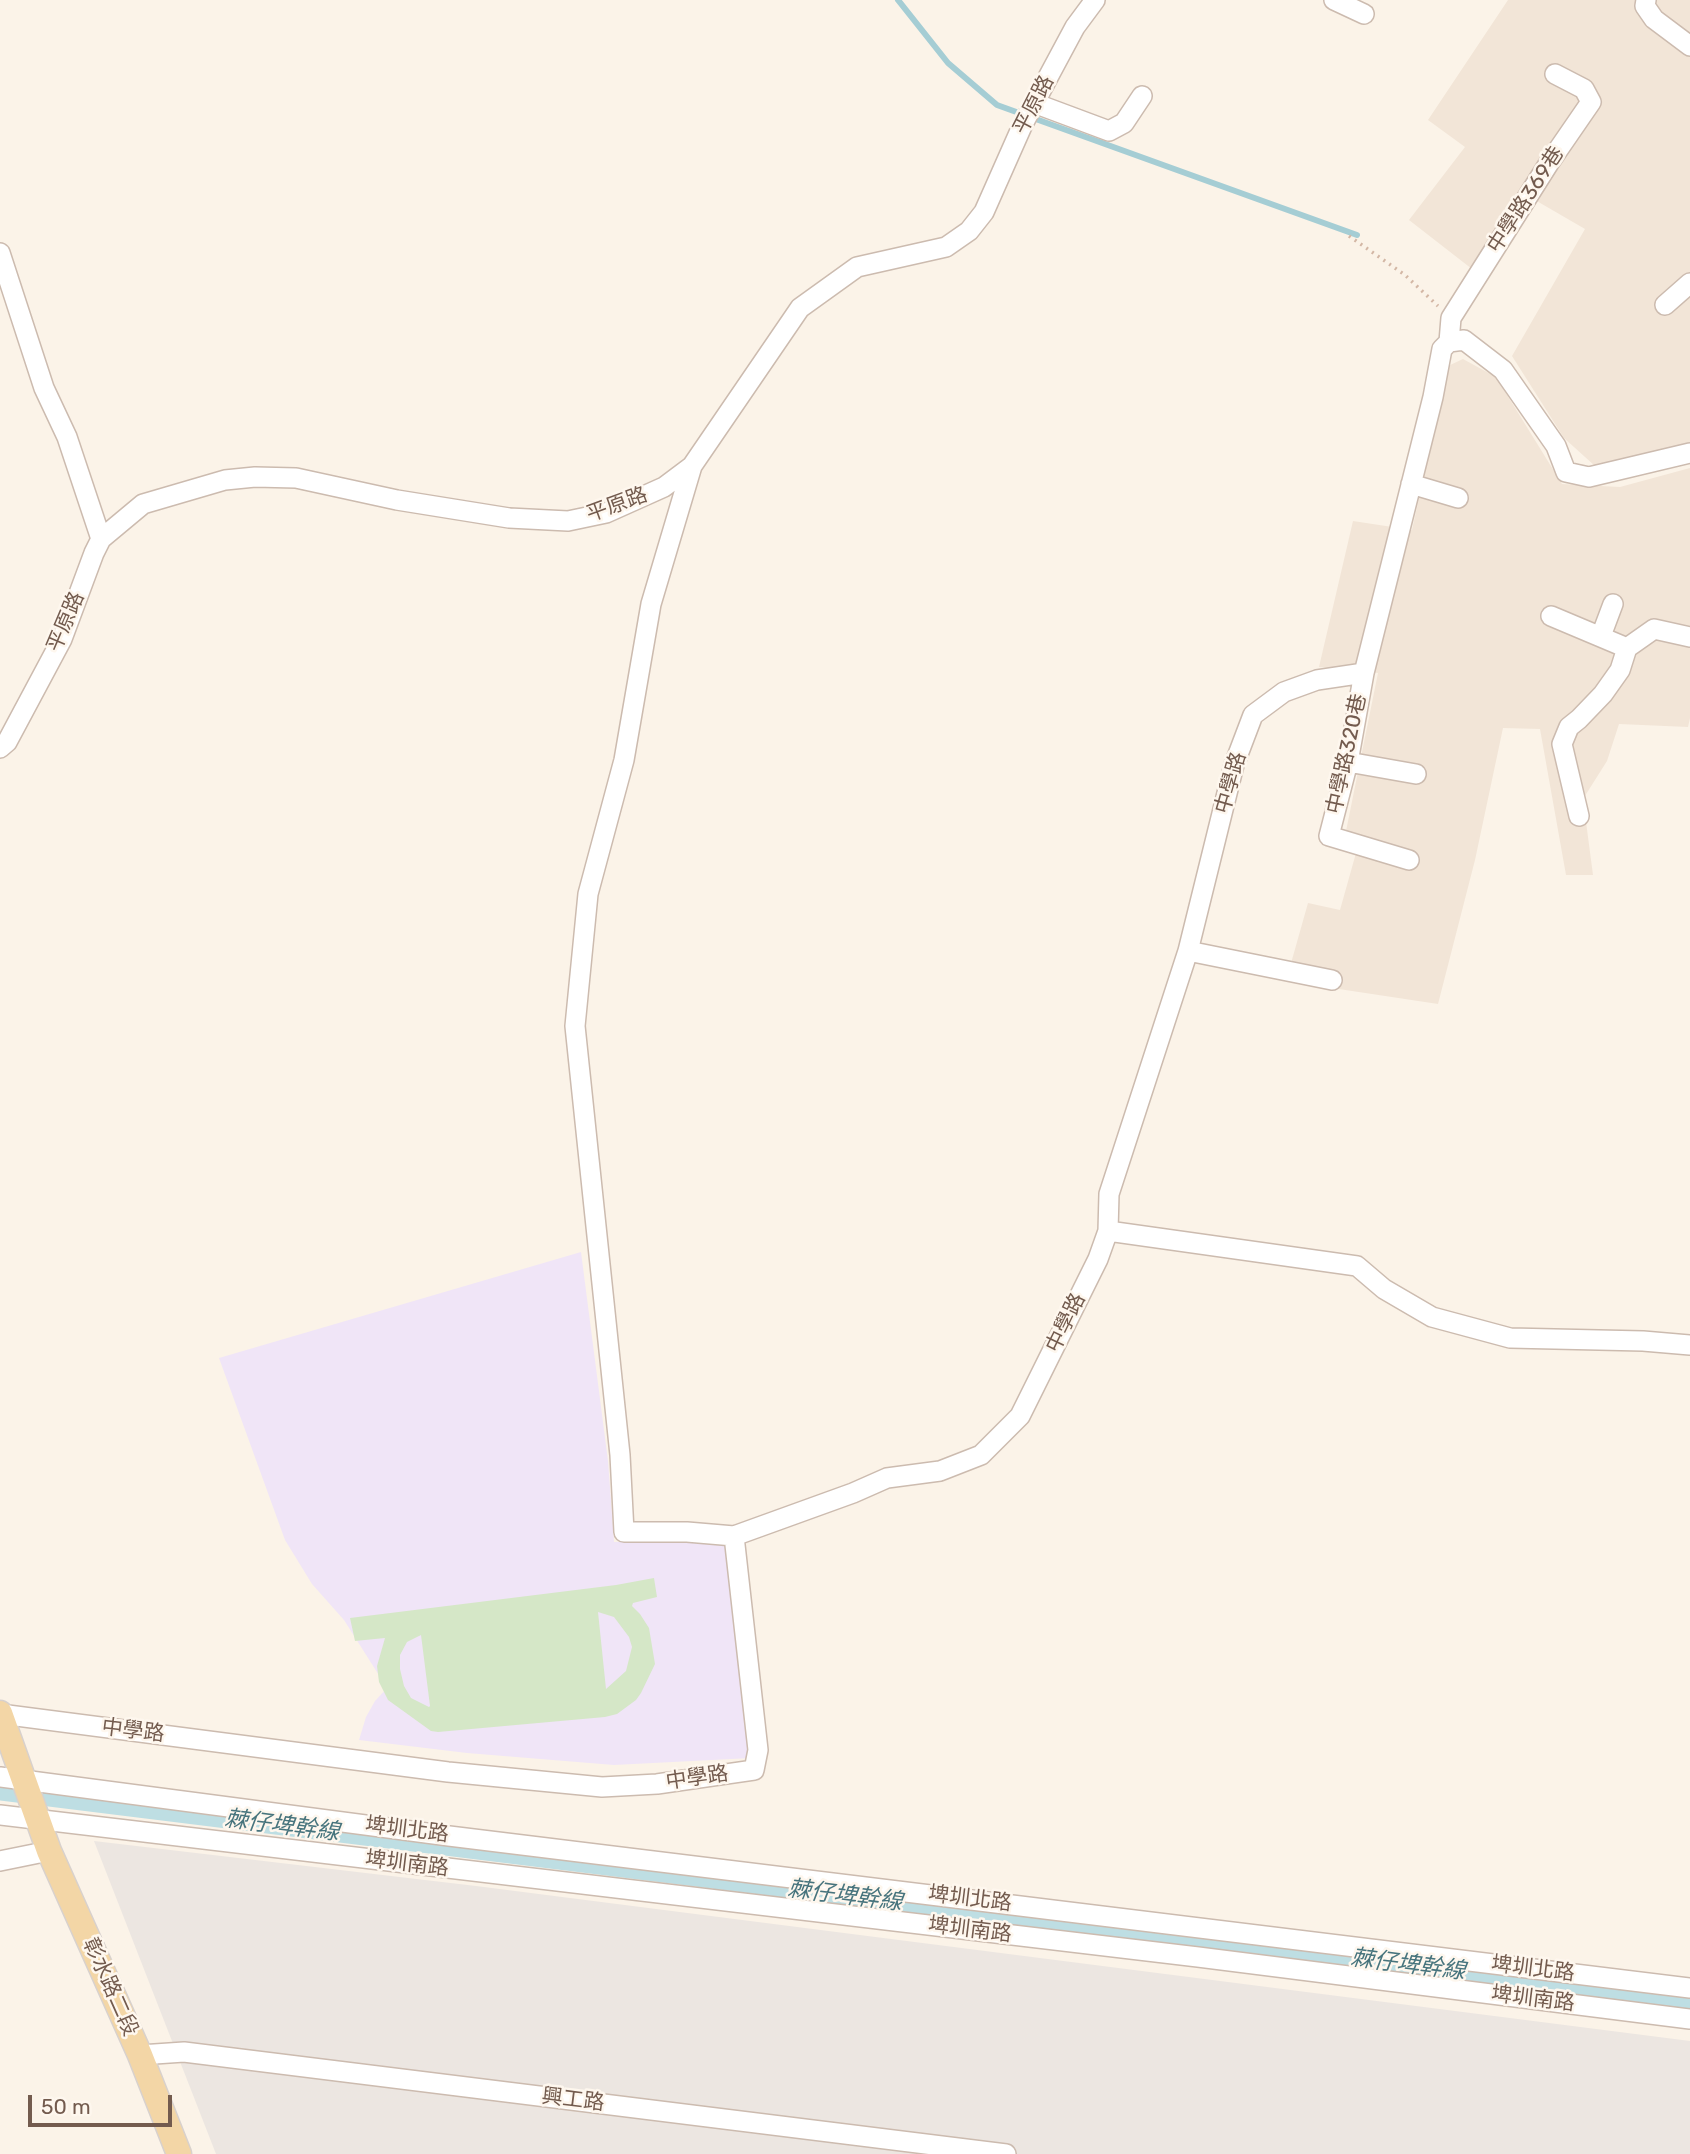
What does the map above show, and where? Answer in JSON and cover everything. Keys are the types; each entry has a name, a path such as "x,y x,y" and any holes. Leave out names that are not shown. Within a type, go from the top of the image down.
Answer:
{"main road":[{"name":"彰水路二段","path":"0,1714 12,1778 37,1820 140,2055 179,2154"}],"street":[{"name":"平原路","path":"0,747 7,741 62,639 101,539 143,504 225,480 255,477 296,478 397,500 509,518 568,521 606,513 664,487 692,466 800,308 857,267 946,247 969,231 984,212 1034,103 1075,27 1095,0"},
{"path":"1334,0 1364,14"},
{"path":"1646,0 1645,6 1654,19 1690,46"},
{"name":"中學路369巷","path":"1449,342 1451,318 1549,163 1591,103 1584,89 1555,74"},
{"path":"1034,103 1109,131 1124,123 1143,96"},
{"path":"0,253 44,388 68,437 101,539"},
{"path":"1665,305 1690,283"},
{"path":"1364,673 1433,397 1442,349 1449,342 1464,340 1503,370 1556,446 1566,472 1589,477 1690,453"},
{"path":"692,466 651,604 624,760 588,894 575,1026 620,1455 624,1532 687,1532 734,1536"},
{"path":"1411,484 1458,498"},
{"path":"1601,636 1613,604"},
{"path":"1550,616 1627,649"},
{"path":"1579,816 1562,744 1569,727 1603,694 1620,670 1627,649 1654,629 1690,637"},
{"name":"中學路","path":"0,1714 448,1772 601,1787 657,1783 754,1770 758,1750 734,1536 887,1478 940,1471 981,1455 1020,1416 1098,1259 1108,1231 1109,1194 1188,951 1234,765 1253,715 1284,692 1317,680 1364,673"},
{"name":"中學路320巷","path":"1364,673 1348,762 1329,836 1409,860"},
{"path":"1348,762 1416,774"},
{"path":"1188,951 1332,980"},
{"path":"1108,1231 1357,1266 1384,1289 1432,1317 1510,1338 1643,1341 1690,1345"},
{"name":"埤圳北路","path":"12,1778 462,1838 1690,1988"},
{"name":"埤圳南路","path":"0,1815 1690,2019"},
{"path":"0,1861 49,1851"},
{"name":"興工路","path":"140,2055 184,2052 1006,2154"}],"path":[{"path":"1349,236 1405,275 1451,318"}],"shaded area":[{"path":"1508,0 1690,0 1690,444 1595,466 1564,438 1512,356 1585,229 1535,200 1481,276 1409,220 1465,147 1428,120"},
{"path":"1463,359 1496,377 1562,484 1620,487 1690,468 1688,727 1619,724 1607,761 1583,799 1593,875 1566,875 1540,729 1503,728 1475,860 1438,1004 1286,981 1308,903 1340,910 1356,853 1345,836 1378,673 1319,667 1353,521 1412,530 1448,366"},
{"path":"581,1252 608,1461 614,1542 724,1542 729,1551 751,1758 614,1765 467,1753 359,1740 366,1717 387,1688 344,1620 312,1584 285,1540 219,1358"},
{"path":"94,1841 476,1886 1690,2041 1690,2154 216,2154"}],"green space":[{"path":"654,1578 657,1597 633,1603 632,1606 649,1628 655,1664 636,1700 617,1714 605,1717 431,1731 388,1700 379,1682 377,1666 385,1638 355,1641 350,1618","holes":["598,1612 614,1617 629,1637 632,1647 626,1671 606,1689","421,1635 430,1706 429,1707 411,1698 404,1686 400,1669 400,1655 407,1642"]}],"waterway":[{"path":"898,0 948,63 997,105 1357,235"},
{"name":"棘仔埤幹線","path":"0,1791 1690,2000"}]}
